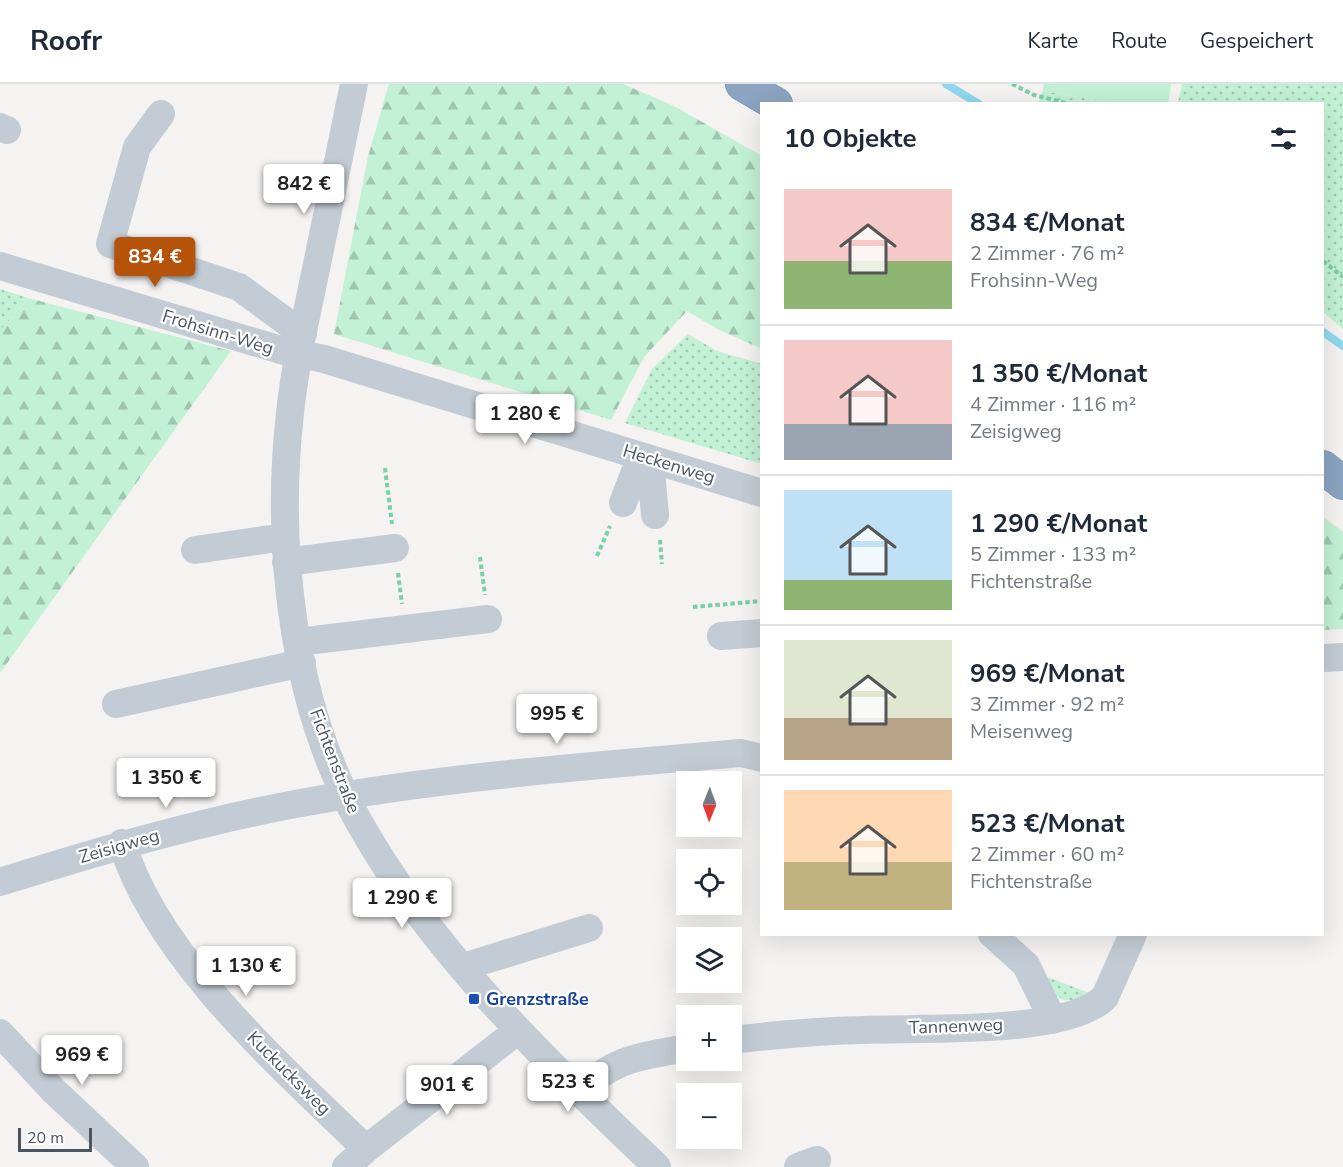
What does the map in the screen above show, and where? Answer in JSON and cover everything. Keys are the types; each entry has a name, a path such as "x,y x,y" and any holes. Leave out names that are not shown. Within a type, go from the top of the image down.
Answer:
{"highway":[{"path":"742,84 773,102"},
{"path":"1324,468 1343,483"}],"street":[{"name":"Fichtenstraße","path":"354,84 301,344 290,412 285,480 286,550 300,652 319,728 346,796 384,863 463,967 517,1031 657,1167"},
{"path":"161,114 137,147 110,244 239,287 301,344"},
{"name":"Frohsinn-Weg","path":"0,266 301,344"},
{"name":"Heckenweg","path":"301,344 324,359 760,492"},
{"path":"623,503 645,457"},
{"path":"645,457 655,515"},
{"path":"195,550 264,538 286,550 396,557"},
{"path":"116,704 300,652 486,606"},
{"path":"721,636 760,633"},
{"path":"1324,658 1343,657"},
{"path":"346,796 568,768 741,753 760,758"},
{"name":"Zeisigweg","path":"0,882 122,843 259,812 346,796"},
{"name":"Kuckucksweg","path":"122,843 135,882 149,905 224,1006 356,1158"},
{"path":"463,967 589,928"},
{"path":"994,936 1026,965 1053,1020"},
{"name":"Tannenweg","path":"742,1039 857,1030 1016,1025 1053,1020 1088,1011 1105,998 1132,936"},
{"path":"356,1158 517,1031"},
{"path":"0,1033 53,1090 135,1167"},
{"path":"579,1092 599,1073 625,1059 676,1050"}],"path":[{"path":"1012,84 1034,95 1062,102"},
{"path":"1324,262 1343,277"},
{"path":"385,468 390,508"},
{"path":"396,557 401,593"},
{"path":"480,557 486,606"},
{"path":"693,607 760,601"}],"green space":[{"path":"389,84 623,84 674,106 760,155 760,348 717,329 687,311 644,357 611,420 334,334 368,156"},
{"path":"1044,84 1171,84 1168,102 1107,102 1043,91"},
{"path":"1182,84 1343,84 1343,329 1324,313 1324,102 1178,102"},
{"path":"1043,91 1107,102 1039,102"},
{"path":"0,289 28,298 0,331"},
{"path":"28,298 231,351 0,673 0,331"},
{"path":"688,334 717,351 760,363 760,463 625,423 652,369"},
{"path":"1324,518 1343,532 1343,629 1324,630"},
{"path":"1045,976 1092,994 1062,1000 1054,992"}],"waterway":[{"path":"946,84 976,102"},
{"path":"1324,333 1343,346"}],"place":[{"name":"Grenzstraße","path":"474,999"}]}
